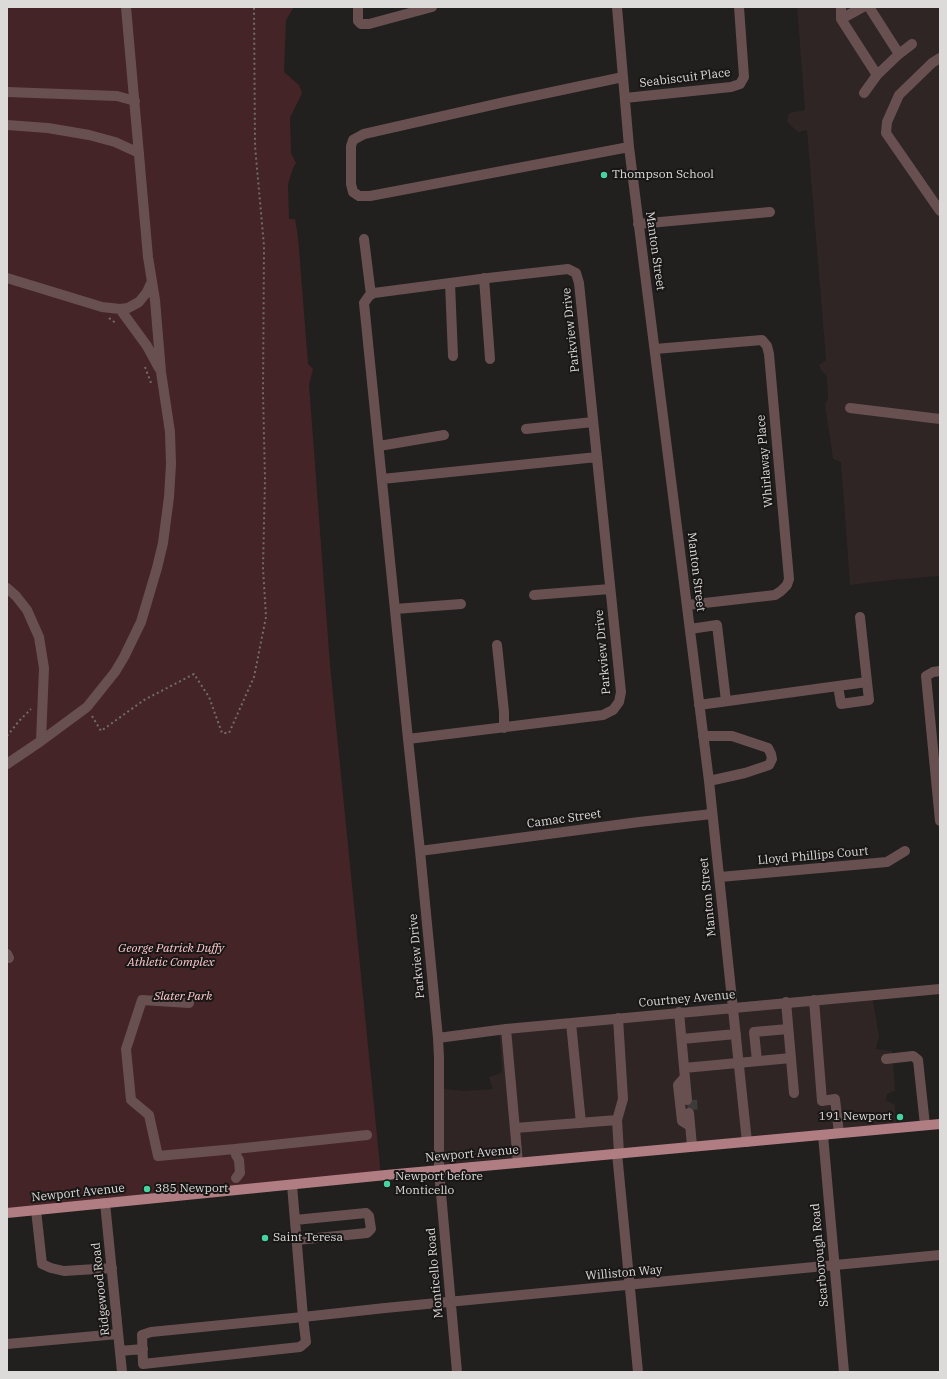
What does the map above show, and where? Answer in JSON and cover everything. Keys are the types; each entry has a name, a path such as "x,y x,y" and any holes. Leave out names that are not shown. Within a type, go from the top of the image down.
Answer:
{"main road":[{"name":"Newport Avenue","path":"7,1213 618,1153 940,1124"}],"street":[{"path":"7,764 87,707 115,672 133,640 146,607 163,543 170,497 170,432 161,372 152,281 148,257 126,7"},
{"path":"358,7 358,21 361,24 368,24 432,7"},
{"name":"Manton Street","path":"617,7 629,147 720,877 747,1142"},
{"name":"Seabiscuit Place","path":"625,98 731,87 740,84 744,77 739,7"},
{"path":"841,7 841,19 877,75"},
{"path":"841,19 863,7"},
{"path":"869,7 899,54"},
{"path":"864,93 877,75 912,44"},
{"path":"940,58 932,63 899,95 887,122 886,133 940,211"},
{"path":"623,77 364,134 353,140 351,146 353,192 359,196 370,196 629,147"},
{"path":"7,92 117,96 134,101"},
{"path":"7,125 48,128 88,135 115,142 139,153"},
{"path":"638,224 770,212"},
{"path":"364,239 371,295"},
{"name":"Parkview Drive","path":"408,739 603,715 613,710 619,702 621,692 579,283 576,274 568,269 484,278 374,293 364,303 438,1038 438,1171"},
{"path":"7,278 102,307 120,309 128,308 139,302 147,292 152,281"},
{"path":"484,278 490,359"},
{"path":"450,283 453,356"},
{"path":"120,309 147,346 161,372"},
{"name":"Whirlaway Place","path":"655,349 762,340 767,346 769,354 789,579 787,585 775,595 687,605"},
{"path":"850,408 940,419"},
{"path":"526,429 593,422"},
{"path":"379,446 444,435"},
{"path":"382,480 596,457"},
{"path":"7,588 16,596 27,610 39,638 44,668 41,741"},
{"path":"534,595 610,589"},
{"path":"395,609 461,604"},
{"path":"838,686 840,704 869,700 860,617"},
{"path":"690,629 717,625 726,701"},
{"path":"497,645 504,712 504,728"},
{"path":"940,671 933,672 926,676 940,822"},
{"path":"699,705 867,682"},
{"path":"703,736 732,736 768,748 772,759 769,765 761,768 708,781"},
{"name":"Camac Street","path":"420,851 639,822 712,814"},
{"name":"Lloyd Phillips Court","path":"720,877 887,862 905,851"},
{"name":"Courtney Avenue","path":"438,1038 506,1029 618,1018 940,989"},
{"path":"189,1003 142,1000 126,1049 131,1100 149,1116 158,1156 235,1152 367,1135"},
{"path":"814,1000 822,1101 835,1099 839,1133"},
{"path":"786,1002 794,1093"},
{"path":"680,1012 684,1072 690,1100"},
{"path":"618,1018 623,1099 617,1120 618,1153 638,1372"},
{"path":"571,1023 581,1123"},
{"path":"757,1062 754,1032 788,1028"},
{"path":"506,1029 518,1163"},
{"path":"682,1039 736,1034"},
{"path":"886,1059 913,1056 918,1060 925,1125"},
{"path":"684,1072 791,1058"},
{"path":"684,1072 678,1085 682,1121 690,1126"},
{"path":"691,1113 690,1126 692,1146"},
{"path":"515,1128 617,1120"},
{"name":"Scarborough Road","path":"822,1135 844,1372"},
{"path":"235,1152 232,1160 233,1173 236,1178 238,1190"},
{"name":"Monticello Road","path":"438,1171 457,1372"},
{"path":"120,1351 143,1349 143,1364 300,1347 306,1342 307,1317 297,1240 292,1185"},
{"name":"Ridgewood Road","path":"105,1203 122,1372"},
{"path":"36,1210 42,1264 64,1271 112,1268"},
{"path":"295,1220 366,1213 369,1216 370,1229 367,1233 297,1240"},
{"name":"Williston Way","path":"143,1349 142,1335 151,1332 940,1255"},
{"path":"7,1344 118,1334"}],"path":[{"path":"87,707 101,731 144,700 194,674 209,697 222,733 229,733 254,677 266,617 263,568 265,479 263,393 264,246 254,146 254,7"},
{"path":"102,307 98,315 109,318 120,326"},
{"path":"145,366 152,385"},
{"path":"7,736 28,712 33,708 42,707"}],"shaded area":[{"path":"797,7 940,7 940,576 850,585 841,462 833,459 825,404 828,399 827,376 821,370 819,365 826,360 807,130 798,132 787,122 789,113 805,110"},
{"path":"872,994 879,1036 876,1049 892,1051 895,1091 887,1094 886,1100 895,1105 896,1127 443,1169 444,1089 464,1091 493,1089 489,1077 501,1073 502,1068 499,1031"}],"green space":[{"name":"Slater Park","path":"7,7 294,7 286,20 284,72 299,85 302,93 290,118 291,153 296,163 288,184 289,219 295,219 298,237 308,364 313,369 309,385 330,665 381,1176 7,1210"}],"tunnel":[{"path":"692,1100 693,1113"}],"place":[{"name":"Thompson School","path":"604,175"},
{"name":"191 Newport","path":"900,1117"},
{"name":"Newport before Monticello","path":"387,1184"},
{"name":"385 Newport","path":"147,1189"},
{"name":"Saint Teresa","path":"265,1238"}],"park label":[{"name":"George Patrick Duffy Athletic Complex","path":"171,956"}]}
